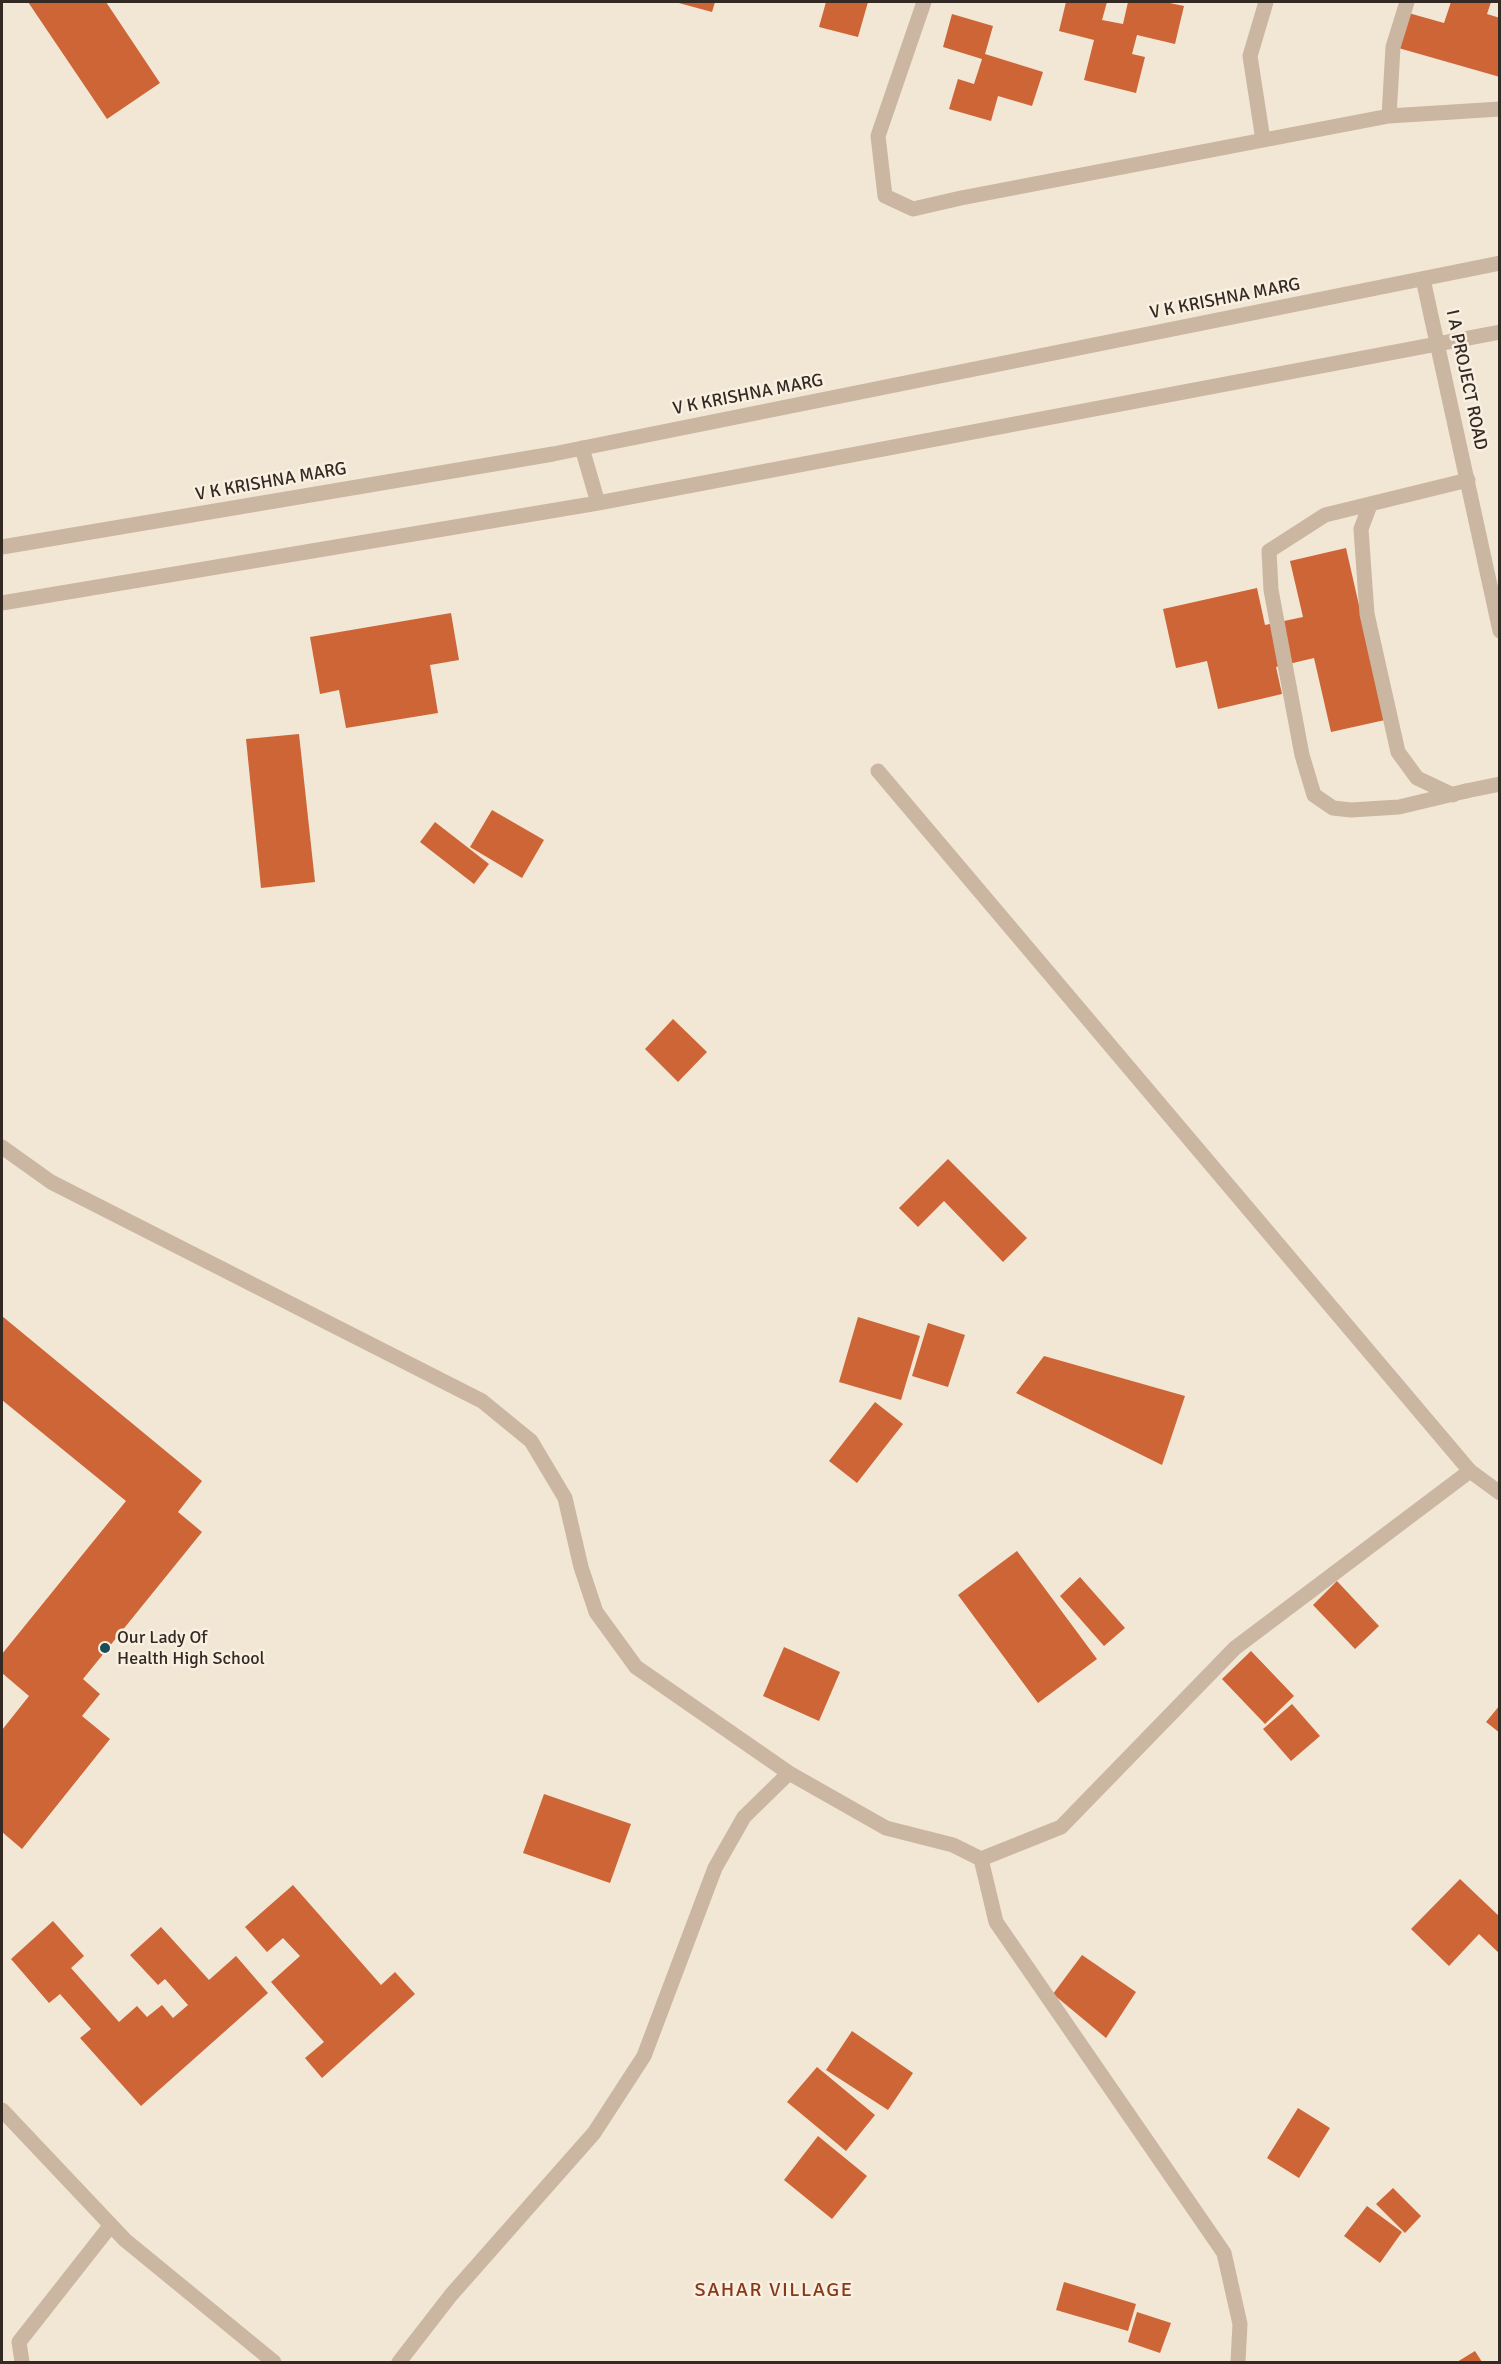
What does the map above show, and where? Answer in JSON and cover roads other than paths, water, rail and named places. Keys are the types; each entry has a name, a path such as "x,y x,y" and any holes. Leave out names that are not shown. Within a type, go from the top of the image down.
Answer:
{"street":[{"path":"924,2 878,136 885,196 913,209 1389,116 1500,109"},
{"path":"1263,140 1250,56 1266,2"},
{"path":"1389,116 1393,47 1407,2"},
{"name":"V K KRISHNA MARG","path":"2,548 582,448 1500,263"},
{"name":"I A PROJECT ROAD","path":"1423,279 1500,631"},
{"path":"2,603 598,503 1500,332"},
{"path":"582,448 598,503"},
{"path":"1468,480 1325,515 1269,551 1271,590 1302,755 1314,795 1333,808 1351,810 1399,807 1500,784"},
{"path":"1370,505 1361,529 1367,615 1398,752 1417,778 1459,793"},
{"path":"878,771 1470,1471 1500,1493"},
{"path":"2,1147 51,1182 482,1401 531,1441 565,1498 581,1567 596,1612 636,1667 789,1773 886,1828 953,1845 981,1859 1061,1827 1235,1648 1470,1471"},
{"path":"399,2362 450,2295 594,2133 644,2056 679,1960 721,1858 744,1817 789,1773"},
{"path":"981,1859 996,1922 1224,2253 1240,2324 1238,2362"},
{"path":"2,2110 125,2240 274,2362"},
{"path":"22,2362 19,2342 111,2225"}],"place":[{"name":"Our Lady Of Health High School","path":"105,1648"}],"district":[{"name":"SAHAR VILLAGE","path":"774,2291"}]}
